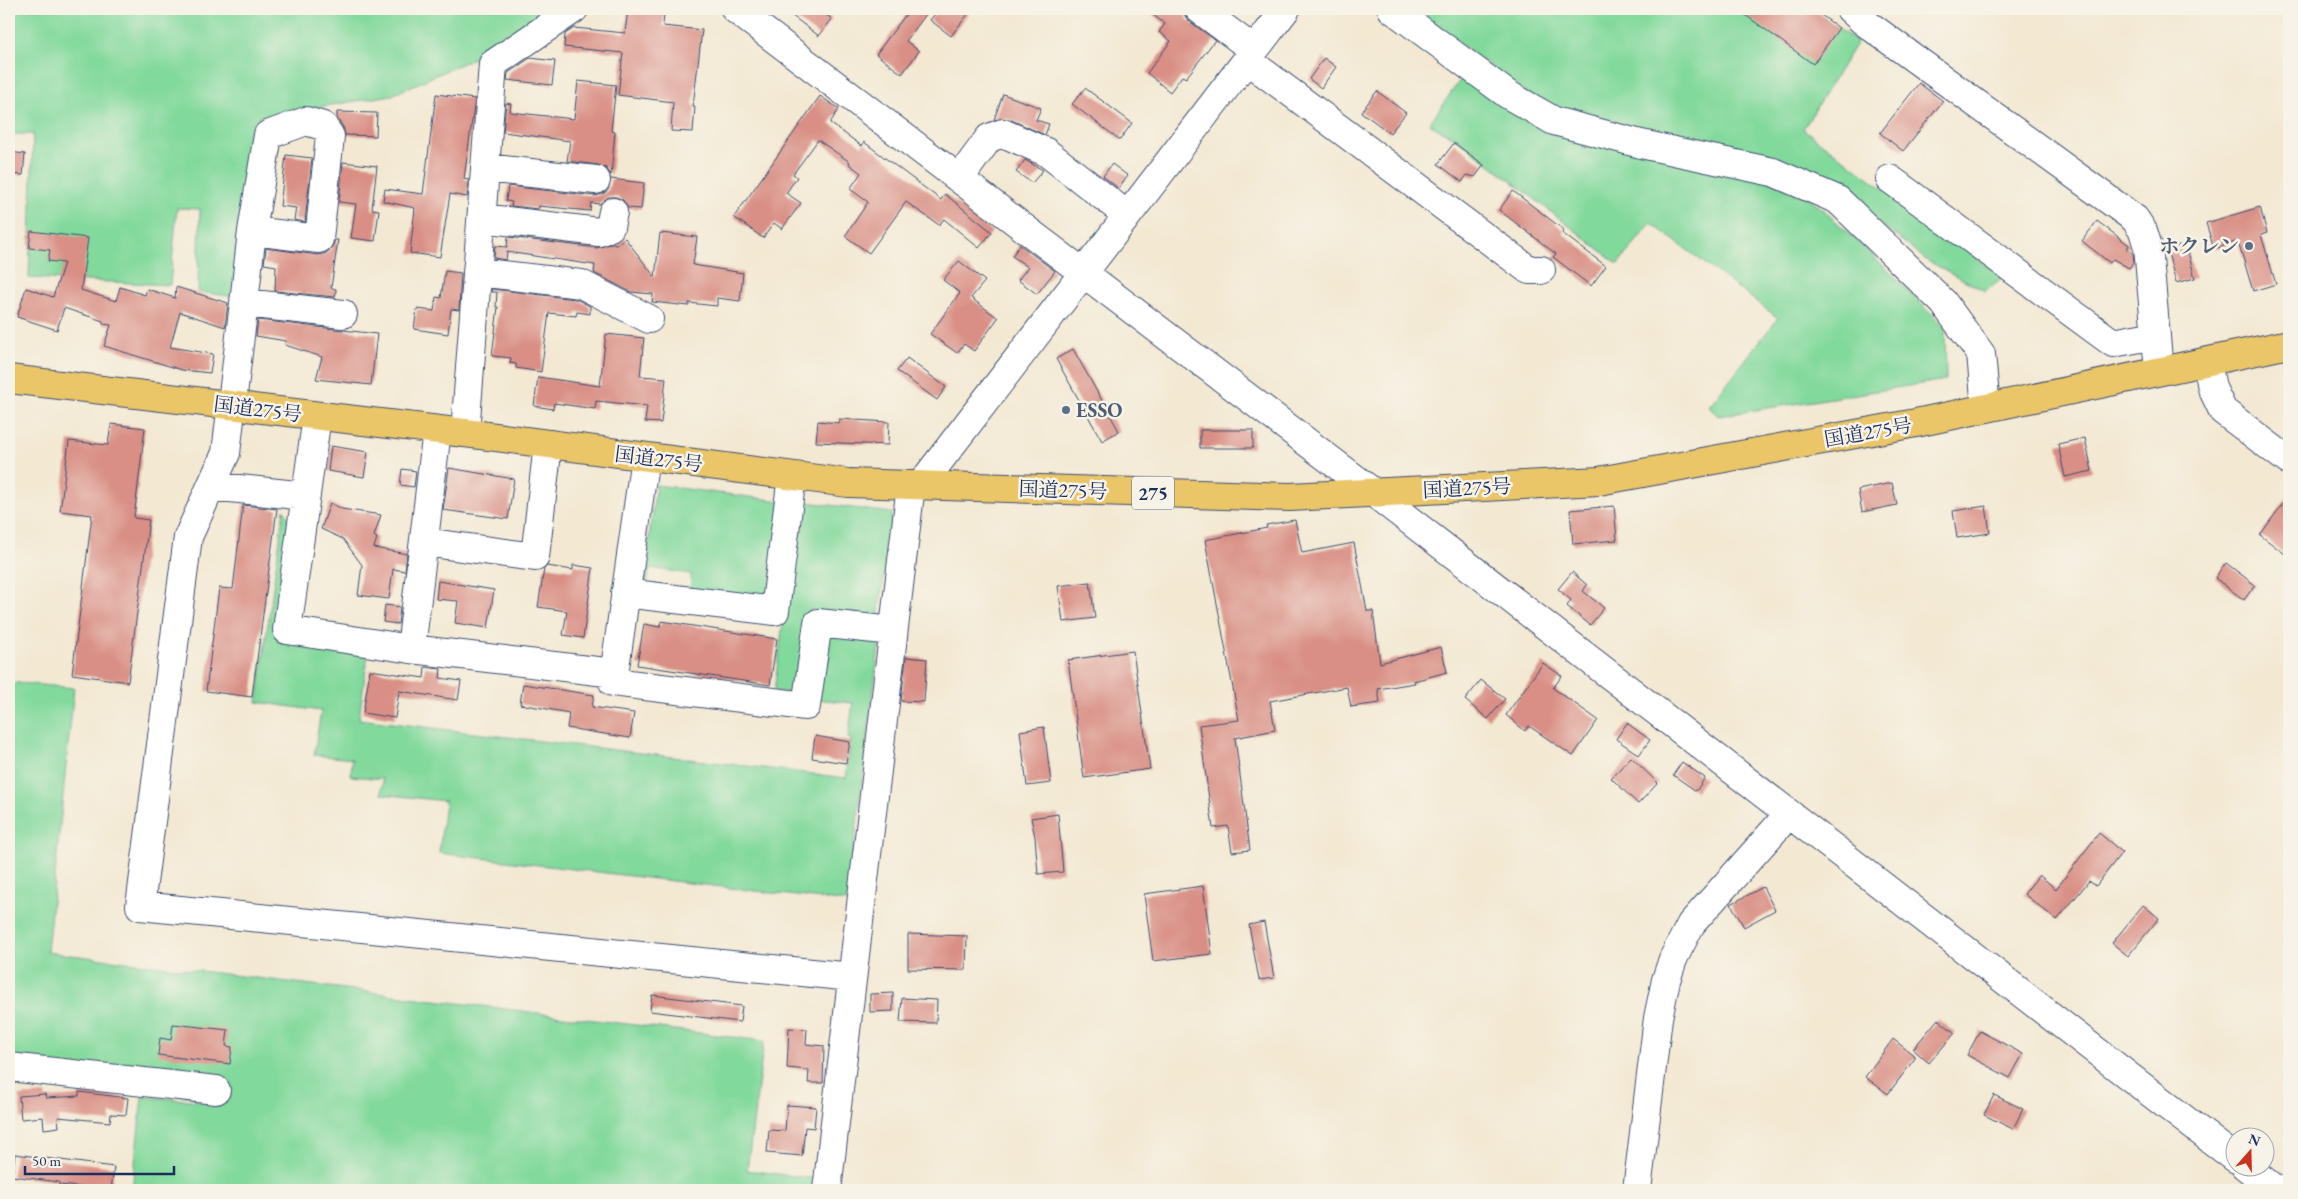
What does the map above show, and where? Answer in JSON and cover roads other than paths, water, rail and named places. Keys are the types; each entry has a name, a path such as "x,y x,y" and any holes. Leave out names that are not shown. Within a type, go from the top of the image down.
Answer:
{"highway":[{"name":"国道275号","path":"9,379 465,433 848,484 1290,497 1599,481 1916,423 2289,344"}],"street":[{"path":"465,433 494,64 574,9"},
{"path":"735,9 1374,493 1788,815 2226,1151"},
{"path":"1199,9 1250,55 1529,270 1541,270"},
{"path":"827,1190 894,631 915,486 1083,273 1286,9"},
{"path":"1392,9 1507,94 1554,121 1641,144 1773,172 1838,200 1943,302 1981,354 1986,408"},
{"path":"1850,9 1863,21 2135,219 2143,232 2148,247 2159,371"},
{"path":"959,179 989,138 1003,132 1046,152 1127,215"},
{"path":"485,168 596,180"},
{"path":"1890,178 2113,343 2156,335"},
{"path":"482,218 599,232 610,226 613,212"},
{"path":"252,231 230,405 226,453 188,537 140,906 852,977"},
{"path":"478,272 581,284 648,319"},
{"path":"244,303 343,314"},
{"path":"2207,362 2212,388 2223,411 2289,461"},
{"path":"317,416 288,630 411,649 614,673"},
{"path":"411,649 437,430"},
{"path":"424,542 535,557 548,444"},
{"path":"645,457 612,682 806,706 818,623 894,631"},
{"path":"625,593 775,611 792,476"},
{"path":"211,486 306,496"},
{"path":"1637,1190 1658,1018 1666,980 1673,959 1692,924 1788,815"},
{"path":"9,1067 216,1090"},
{"path":"2258,1176 2276,1190"}],"place":[{"name":"ホクレン","path":"2249,246"},
{"name":"ESSO","path":"1066,410"}]}
